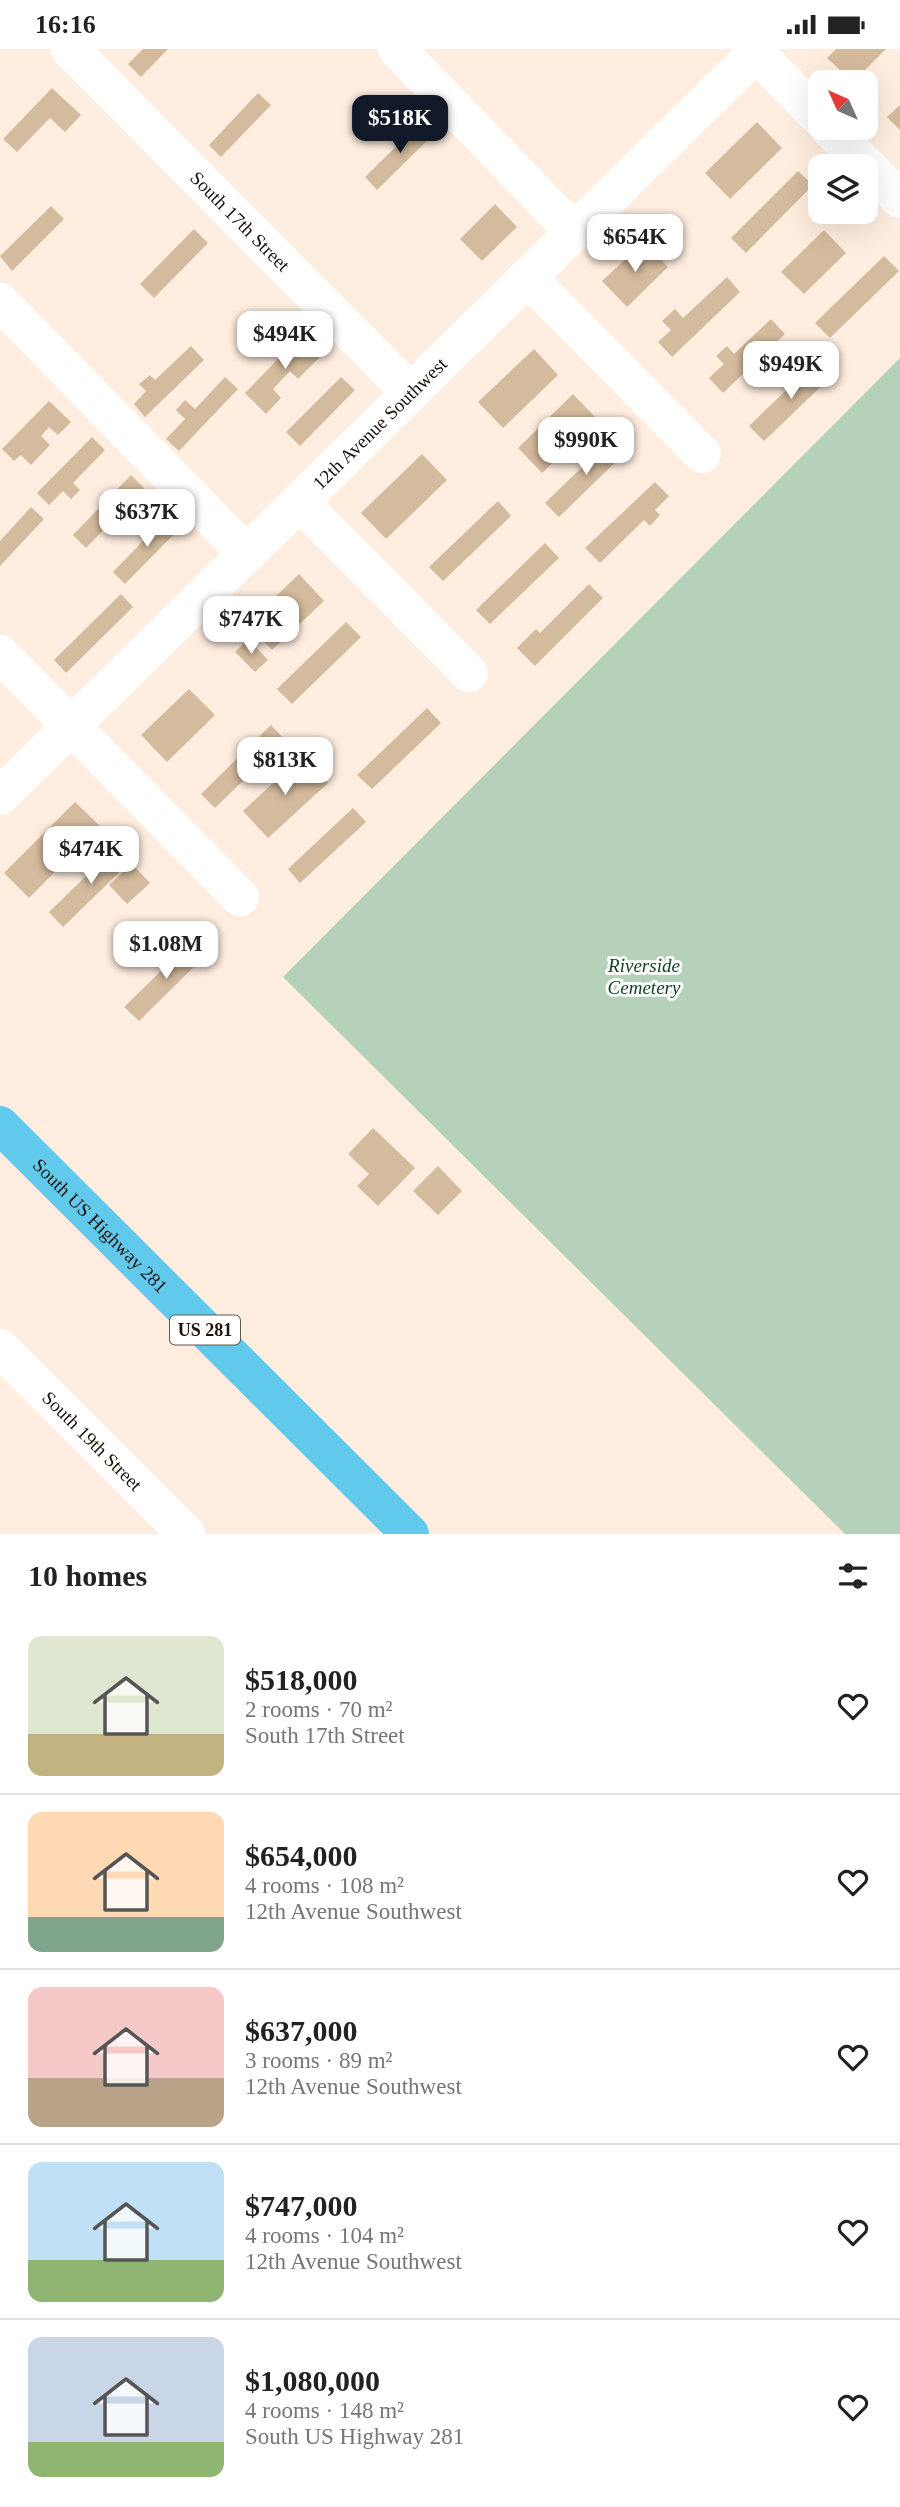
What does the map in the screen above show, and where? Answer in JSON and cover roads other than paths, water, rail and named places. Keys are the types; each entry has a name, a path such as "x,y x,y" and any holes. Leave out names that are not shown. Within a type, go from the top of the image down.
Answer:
{"highway":[{"name":"South US Highway 281","path":"0,1125 410,1534"}],"street":[{"name":"South 17th Street","path":"70,49 410,392"},
{"path":"397,49 573,231"},
{"name":"12th Avenue Southwest","path":"0,796 758,51"},
{"path":"758,51 808,105"},
{"path":"841,140 900,199"},
{"path":"527,277 702,454"},
{"path":"0,302 247,554"},
{"path":"300,502 469,673"},
{"path":"0,654 240,897"},
{"name":"South 19th Street","path":"0,1348 186,1534"}],"park label":[{"name":"Riverside Cemetery","path":"644,976"}]}
